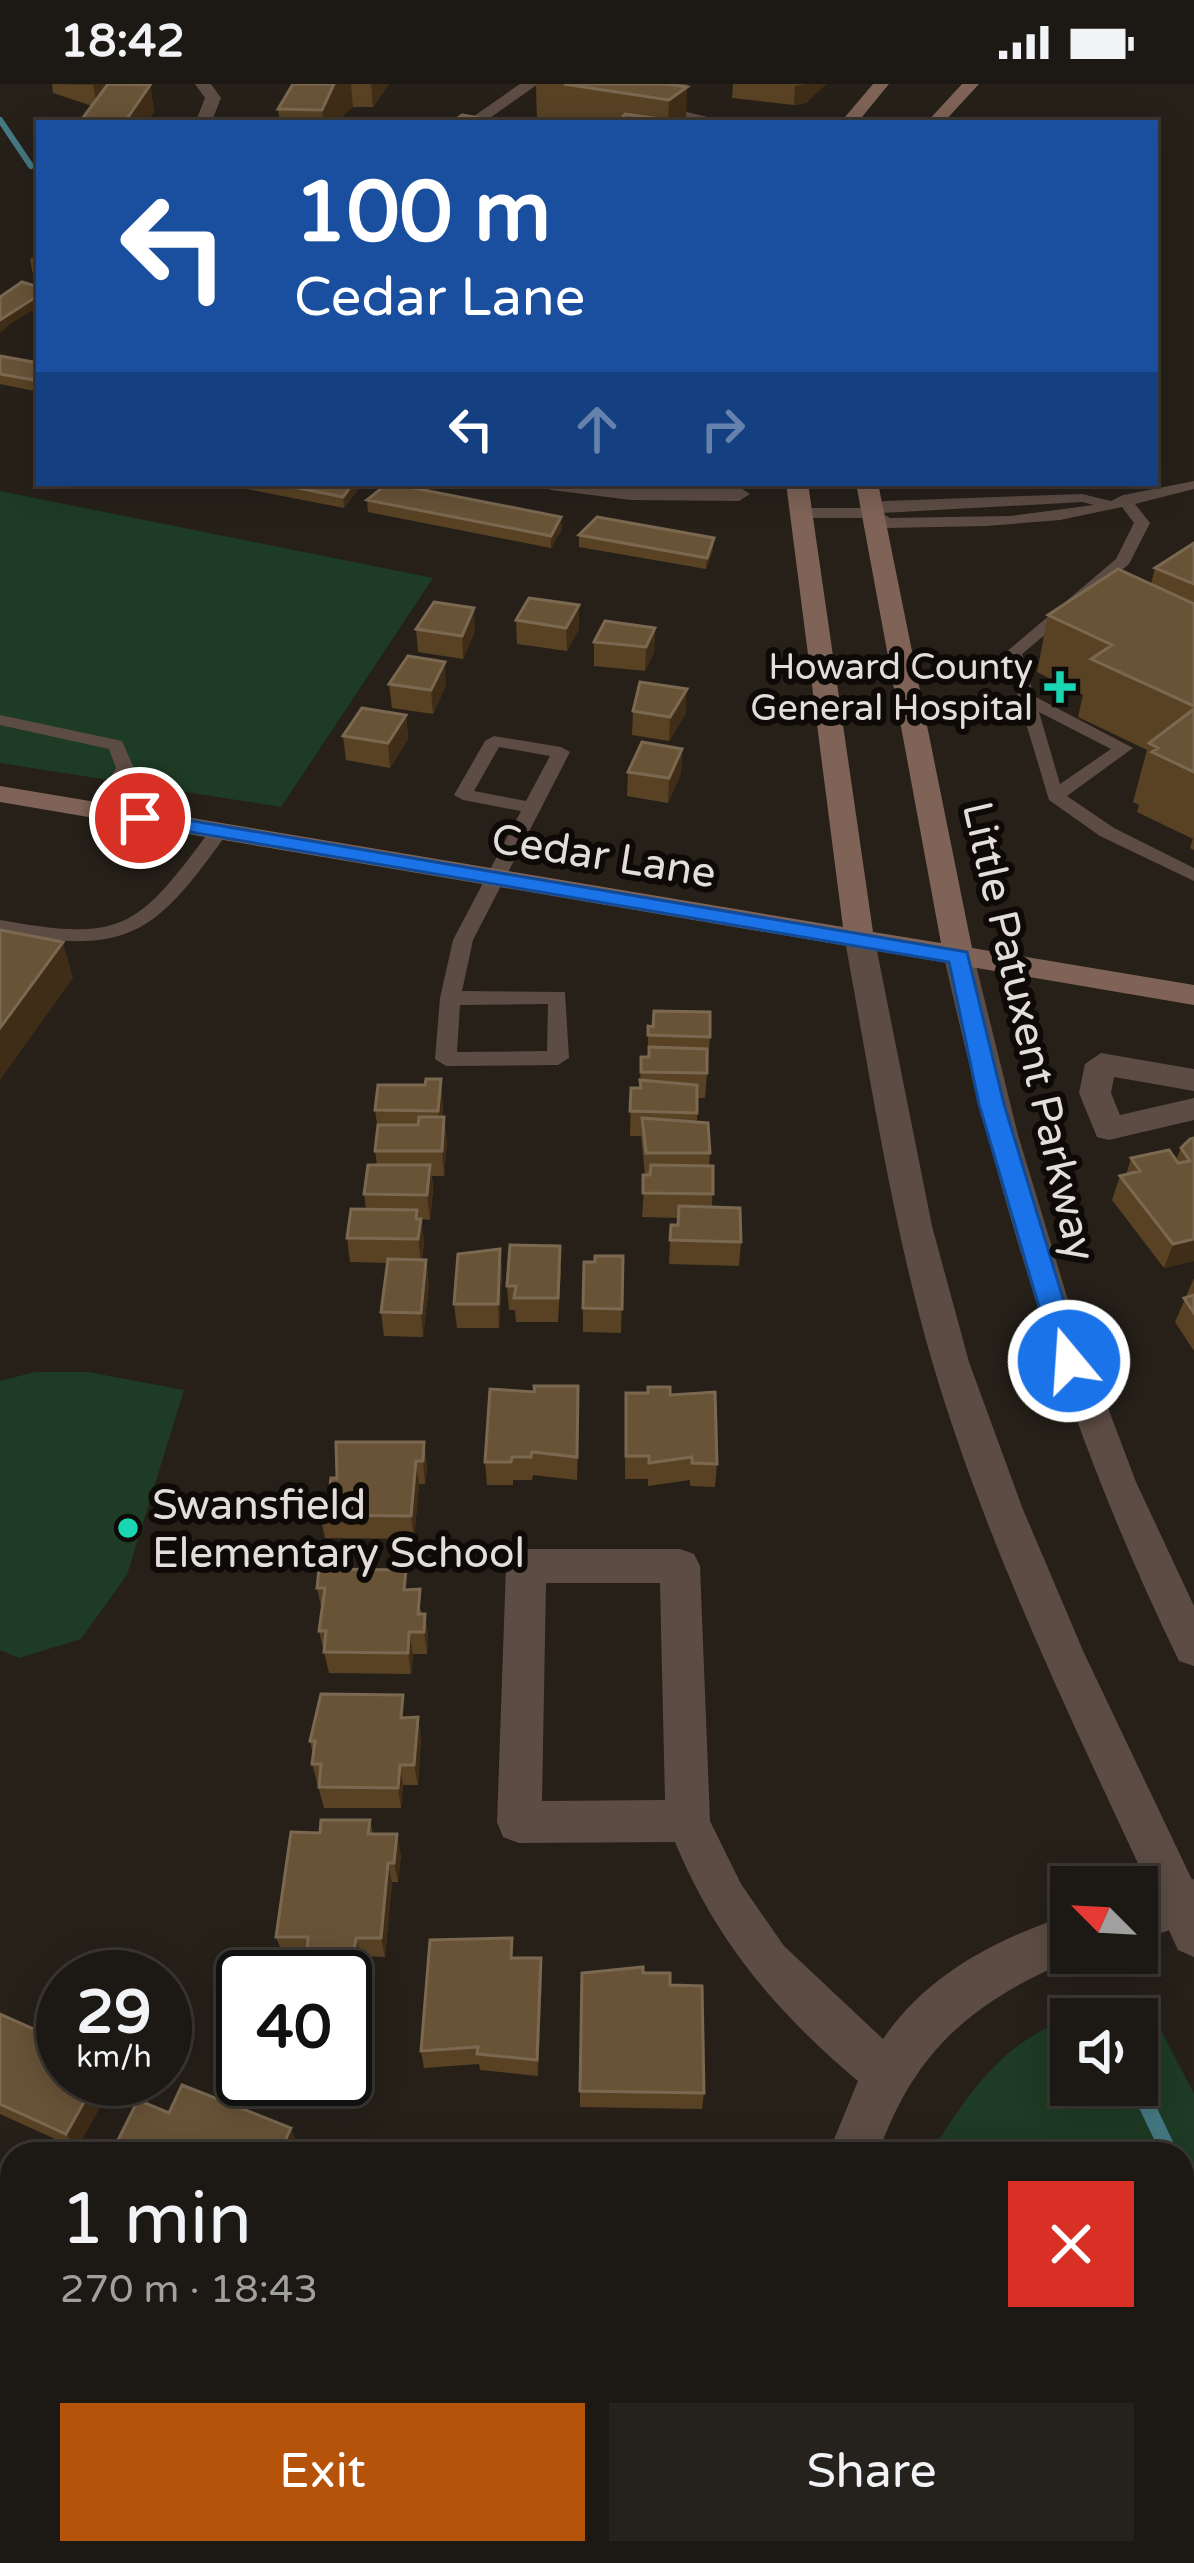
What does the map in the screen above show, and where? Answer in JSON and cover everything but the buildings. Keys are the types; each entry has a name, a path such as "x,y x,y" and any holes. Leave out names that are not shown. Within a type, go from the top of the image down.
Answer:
{"main road":[{"path":"850,120 880,84"},
{"path":"937,120 971,84"},
{"path":"798,486 860,941"},
{"name":"Little Patuxent Parkway","path":"868,486 959,957"},
{"name":"Cedar Lane","path":"0,794 1194,995"}],"street":[{"path":"203,84 213,98 204,120"},
{"path":"476,120 528,85"},
{"path":"572,486 631,494 740,494"},
{"path":"860,941 915,1226 951,1362 1010,1528 1176,1914"},
{"name":"Little Patuxent Parkway","path":"959,957 992,1104 1069,1361 1194,1648"},
{"path":"1194,1080 1101,1064 1095,1093 1108,1129 1194,1109"},
{"path":"688,1821 519,1822 526,1566 680,1566 688,1821 726,1909 769,1968 806,2008 886,2073"},
{"path":"858,2142 886,2073 926,2018 982,1974 1050,1942"}],"lane":[{"path":"528,85 550,90"},
{"path":"642,105 708,120"},
{"path":"802,513 872,513 884,506 1082,498 1114,501 1194,485"},
{"path":"1114,501 1142,523 1130,552 1013,653 1055,796 1107,832 1194,875"},
{"path":"1026,699 1124,748 1055,796"},
{"path":"0,720 116,745 125,769 100,811"},
{"path":"450,998 558,997 558,1058 446,1059 450,998 463,940 561,752 494,741 463,795 532,807"},
{"path":"0,926 70,940 131,929 167,901 219,832"}],"green space":[{"path":"0,491 433,578 281,807 0,763"},
{"path":"35,1372 88,1372 184,1390 127,1575 81,1639 19,1658 0,1650 0,1381"},
{"path":"1050,2026 1050,2106 1158,2106 1158,2029 1194,2094 1194,2142 938,2142 987,2074"}],"waterway":[{"path":"0,120 31,166"},
{"path":"1147,2106 1164,2142"}],"place":[{"name":"Howard County General Hospital","path":"1060,687"},
{"name":"Swansfield Elementary School","path":"128,1528"}],"route":[{"path":"140,818 959,957 1027,1236 1069,1361"}]}
